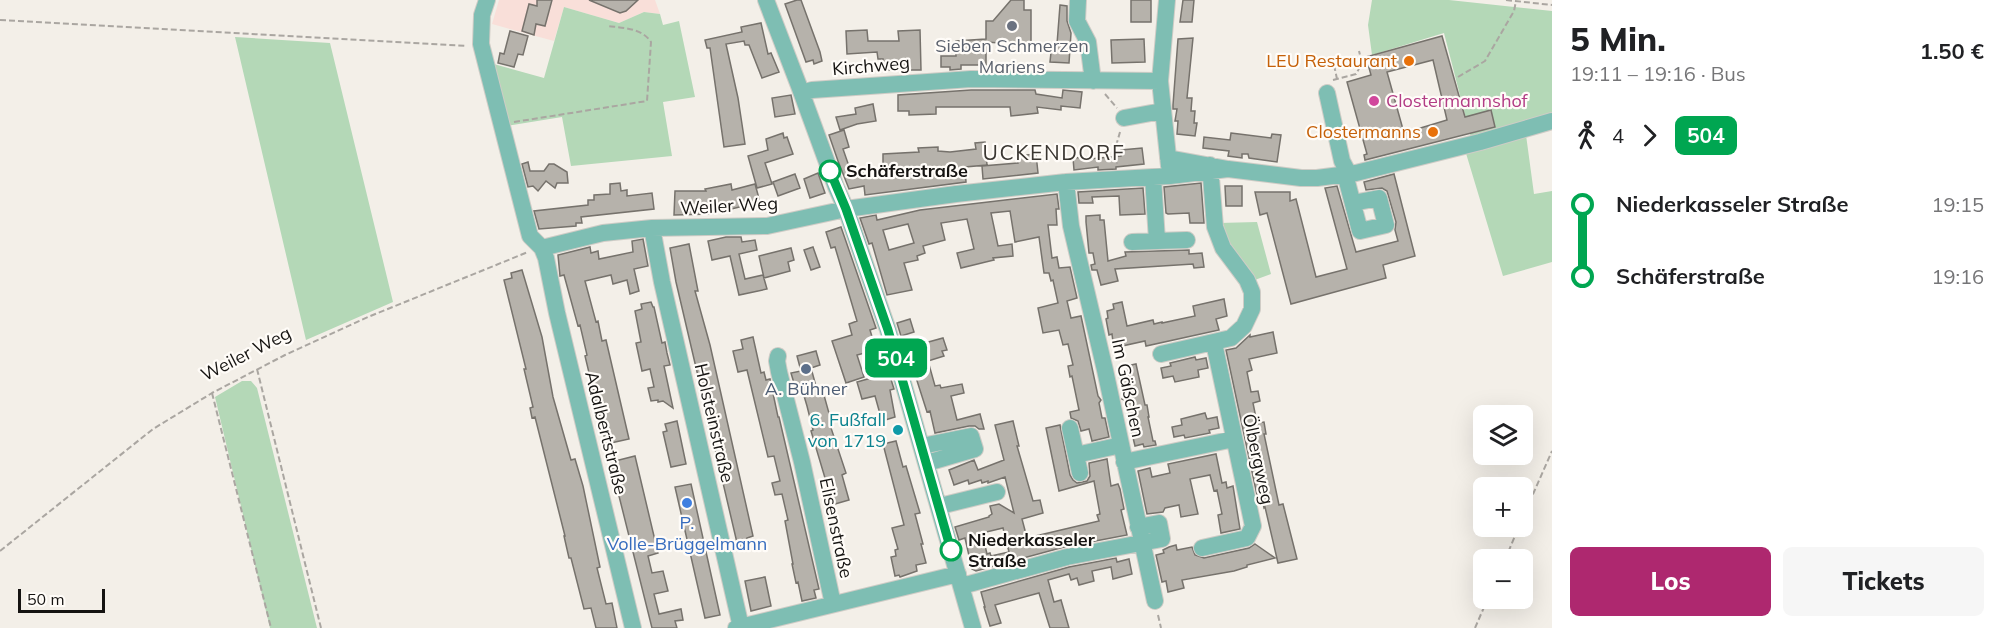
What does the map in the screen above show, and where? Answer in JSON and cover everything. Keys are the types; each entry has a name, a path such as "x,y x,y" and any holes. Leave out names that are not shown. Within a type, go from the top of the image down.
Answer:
{"street":[{"path":"487,0 482,15 481,44 488,77 530,236 542,248"},
{"path":"766,0 846,209 888,330 973,628"},
{"path":"1078,0 1077,21 1088,42 1097,81"},
{"path":"1157,241 1162,176 1168,158 1160,81 1167,0"},
{"name":"Kirchweg","path":"802,93 812,90 970,79 1160,81"},
{"path":"1326,93 1353,203"},
{"path":"1124,118 1162,111"},
{"name":"Weiler Weg","path":"542,248 603,233 652,228 767,226 846,209 956,194 1066,182 1162,176 1210,168 1301,178 1347,174 1480,142 1552,121"},
{"path":"1161,354 1214,343 1238,334 1248,318 1253,300 1247,280 1223,248 1215,227 1210,168 1168,158"},
{"name":"Im Gäßchen","path":"1066,182 1071,226 1155,601"},
{"name":"Holsteinstraße","path":"652,228 739,627"},
{"path":"1132,242 1187,240"},
{"name":"Adalbertstraße","path":"542,248 633,628"},
{"name":"Ölbergweg","path":"1202,548 1248,538 1253,526 1214,343"},
{"name":"Elisenstraße","path":"778,356 779,372 802,462 833,604"},
{"path":"1070,428 1080,473"},
{"path":"922,446 971,435 975,449 927,464"},
{"path":"1124,462 1234,439"},
{"path":"1076,455 1121,445"},
{"path":"939,506 998,492"},
{"path":"739,627 833,604 1067,557 1140,535"}],"path":[{"path":"1506,0 1552,5"},
{"path":"1458,77 1485,61 1514,11 1516,1"},
{"path":"0,20 466,46 481,44"},
{"path":"502,126 647,101 651,42 649,38 636,30 608,26"},
{"path":"1326,93 1328,85 1337,79 1356,74 1362,63 1359,51"},
{"path":"1334,65 1337,79"},
{"path":"1097,81 1124,118 1116,146 1119,179"},
{"name":"Weiler Weg","path":"0,551 153,429 212,393 257,369 368,317 520,254 542,248"},
{"path":"257,369 321,628"},
{"path":"212,393 271,628"},
{"path":"1533,494 1552,452"},
{"path":"1475,628 1483,609"}],"shaded area":[{"path":"499,0 655,0 660,14 644,12 619,23 564,7 554,41 492,24"}],"green space":[{"path":"1372,0 1449,0 1552,11 1552,113 1471,138 1444,33 1372,55 1368,25"},
{"path":"564,7 619,23 644,12 660,14 663,25 679,21 695,97 663,102 672,156 571,166 562,117 506,126 490,63 544,78"},
{"path":"235,37 330,43 393,302 306,340"},
{"path":"1526,135 1534,194 1552,191 1552,262 1503,276 1465,150"},
{"path":"1257,222 1271,274 1252,281 1236,261 1219,223"},
{"path":"242,381 251,381 257,388 317,628 270,628 215,397"}],"building":[{"path":"537,0 552,0 545,26 536,24 534,35 522,31 529,4 537,6"},
{"path":"589,0 638,0 626,11 620,13"},
{"path":"801,0 820,52 822,61 814,64 813,60 806,62 785,4"},
{"path":"1011,0 1024,0 1024,10 1031,10 1031,45 986,42 986,65 961,65 961,69 950,70 950,67 941,67 941,56 956,56 956,41 986,39 986,21 993,21"},
{"path":"1131,0 1151,0 1151,22 1131,22"},
{"path":"1183,0 1194,0 1192,22 1180,22"},
{"path":"1060,5 1067,6 1067,21 1071,33 1069,63 1050,62 1052,43 1057,44"},
{"path":"761,23 768,54 771,53 779,72 762,78 749,45 745,45 744,41 726,44 745,144 724,147 710,48 707,48 705,40 742,32 741,27"},
{"path":"867,30 868,41 899,41 898,31 920,30 921,70 883,70 883,59 878,59 877,52 847,54 846,31"},
{"path":"510,31 528,36 523,55 518,54 514,67 498,63 500,53 504,54"},
{"name":"Clostermannshof","path":"1442,36 1465,117 1491,110 1495,127 1365,160 1364,155 1367,154 1347,82 1371,75 1366,57","holes":["1433,60 1447,120 1404,133 1387,72"]},
{"path":"1193,38 1187,98 1192,98 1191,111 1195,111 1194,123 1197,123 1195,136 1177,134 1178,121 1175,121 1177,109 1173,109 1178,39"},
{"path":"1144,39 1145,62 1112,63 1111,40"},
{"path":"971,90 1035,90 1036,94 1062,98 1063,90 1082,92 1080,108 1061,106 1061,110 1037,107 1038,113 1011,116 1010,107 936,107 936,114 909,115 909,111 898,111 898,95"},
{"path":"791,95 795,114 775,117 772,98"},
{"path":"873,104 876,121 840,130 836,117 856,114 855,108"},
{"path":"844,130 849,147 843,149 852,175 883,171 883,154 919,152 918,148 938,147 938,151 950,152 976,149 975,143 985,142 987,165 965,167 966,182 865,195 864,186 849,189 829,135"},
{"path":"783,133 784,138 787,137 793,154 765,163 772,184 757,188 748,156 768,150 766,139"},
{"path":"1231,133 1271,138 1272,134 1281,135 1277,162 1249,158 1248,154 1242,154 1242,158 1228,156 1229,151 1203,148 1204,137 1230,140"},
{"path":"1142,148 1144,164 1116,167 1116,169 1098,170 1098,167 1074,170 1073,158 1121,156 1121,150"},
{"path":"1036,154 1038,173 983,179 982,166 1018,163 1017,156"},
{"path":"528,162 530,171 544,171 549,164 554,164 567,172 568,183 557,183 555,188 546,181 538,191 533,186 528,187 522,164"},
{"path":"818,173 825,193 810,198 804,179"},
{"path":"795,174 800,188 778,196 773,182"},
{"path":"1394,174 1415,256 1383,265 1386,278 1291,304 1267,213 1260,215 1255,192 1290,192 1290,201 1296,199 1316,277 1347,269 1325,188 1337,186 1356,252 1398,241 1395,230 1396,222 1387,191 1382,188 1366,190 1364,182"},
{"path":"620,183 621,191 627,190 627,196 652,193 654,209 581,217 582,223 576,223 576,226 539,229 534,211 588,205 588,200 594,200 594,195 610,194 610,184"},
{"path":"1201,183 1204,223 1190,223 1189,213 1166,213 1164,187"},
{"path":"731,184 732,190 755,184 760,202 711,214 674,215 675,191 706,191 705,189"},
{"path":"1225,186 1242,186 1242,206 1226,206"},
{"path":"1143,188 1145,214 1120,215 1119,196 1092,197 1093,203 1079,203 1078,192"},
{"path":"1057,194 1059,209 1056,209 1057,225 1048,225 1052,258 1057,257 1059,268 1070,267 1077,298 1067,301 1071,318 1081,316 1098,396 1101,400 1099,403 1102,418 1105,418 1109,437 1092,441 1089,429 1081,431 1078,421 1071,418 1070,412 1079,410 1068,366 1073,365 1068,344 1063,345 1059,330 1043,333 1038,308 1058,303 1053,280 1051,281 1049,273 1044,273 1039,237 1015,242 1010,211 991,213 998,246 1012,244 1013,256 993,258 994,260 961,268 957,253 974,249 967,219 941,223 945,240 923,246 925,253 917,256 918,260 904,263 912,290 887,295 872,243 869,244 860,218 876,215 877,220 920,210","holes":["908,224 914,243 889,250 883,230"]},
{"path":"1100,215 1100,220 1104,220 1108,261 1126,256 1125,252 1189,250 1189,254 1202,253 1204,267 1194,268 1193,264 1115,269 1118,281 1101,285 1097,270 1092,270 1091,265 1095,264 1093,253 1089,253 1086,222 1086,216"},
{"path":"841,227 876,328 870,330 876,350 857,355 864,377 846,383 832,341 852,335 849,324 857,321 835,247 831,248 826,232"},
{"path":"726,237 741,237 742,242 755,240 757,250 739,254 745,279 763,275 767,289 739,295 730,256 712,260 708,241"},
{"path":"643,239 648,266 634,269 639,291 630,294 627,280 613,284 611,275 585,281 602,341 606,340 629,439 606,444 580,325 578,326 564,275 560,276 558,255 590,247 591,253 598,251 599,259 633,252 632,241"},
{"path":"689,244 698,291 695,291 710,345 753,536 747,538 748,545 738,547 670,248"},
{"path":"813,247 820,267 811,270 804,250"},
{"path":"791,248 794,260 788,262 790,271 764,278 759,256"},
{"path":"522,270 542,337 553,397 571,460 575,459 583,486 600,567 597,568 606,604 612,603 617,628 596,628 591,608 584,609 571,558 569,558 535,417 532,418 530,408 533,407 524,369 526,369 504,280 512,278 511,273"},
{"path":"1224,299 1227,316 1216,319 1219,330 1146,346 1145,341 1122,346 1121,340 1113,342 1112,334 1109,335 1107,311 1114,309 1113,304 1122,302 1127,326 1153,320 1154,324 1195,316 1193,306"},
{"path":"651,302 662,343 665,342 670,365 664,366 673,408 663,401 651,401 648,388 654,387 650,369 642,371 636,343 641,342 635,311 642,309 641,304"},
{"path":"910,319 914,332 901,336 897,323"},
{"path":"1273,332 1277,353 1249,359 1252,370 1247,372 1251,392 1258,391 1260,401 1253,403 1257,423 1264,422 1266,434 1264,434 1279,505 1283,504 1297,559 1278,563 1261,494 1257,495 1226,350 1236,348 1250,335 1250,337"},
{"path":"753,337 761,373 764,372 766,380 770,379 819,589 814,590 816,598 802,601 792,564 785,521 788,520 782,494 775,495 772,483 780,481 774,456 768,457 747,370 738,372 733,351 743,349 741,340"},
{"path":"943,338 947,350 942,351 944,356 928,361 935,386 940,385 941,388 962,384 964,393 951,396 957,420 980,414 984,429 969,426 935,433 930,411 927,412 912,365 926,361 921,344"},
{"path":"816,351 820,365 811,368 817,390 822,388 832,424 830,425 846,473 842,475 849,500 828,506 824,489 828,488 811,431 813,430 807,406 802,389 796,390 791,373 801,371 797,356"},
{"path":"1195,357 1196,360 1206,358 1208,368 1198,370 1199,377 1175,382 1173,376 1163,378 1161,368 1171,366 1170,363"},
{"path":"1136,364 1145,405 1147,405 1153,441 1156,445 1135,446 1126,401 1122,399 1124,396 1119,375 1127,373 1126,366"},
{"path":"889,373 894,389 890,390 895,417 882,421 875,396 862,399 857,382"},
{"path":"1205,413 1207,419 1217,417 1219,428 1209,430 1210,433 1185,438 1184,435 1174,437 1172,427 1182,425 1181,419"},
{"path":"677,421 686,464 671,467 663,432 667,431 665,424"},
{"path":"1013,421 1019,446 1017,446 1033,501 1040,500 1043,513 1022,519 1027,538 1099,521 1097,515 1100,514 1094,481 1059,491 1046,428 1060,425 1070,475 1077,483 1087,481 1090,476 1089,463 1107,459 1111,486 1118,484 1120,489 1124,509 1121,510 1127,535 1064,547 976,571 972,569 965,538 959,540 955,527 989,517 992,514 990,506 999,504 1014,513 1005,477 988,483 988,481 982,483 981,480 969,484 968,480 954,485 949,470 974,460 978,470 1004,460 995,425","holes":["1003,528 1009,552 991,556 990,553 987,554 982,533"]},
{"path":"896,441 920,513 915,514 926,563 916,565 917,571 900,577 895,576 891,557 896,556 895,550 898,549 892,528 904,525 883,444"},
{"path":"1216,454 1222,483 1226,482 1227,488 1233,486 1240,529 1221,533 1218,515 1222,514 1217,490 1214,491 1210,475 1190,479 1198,514 1181,517 1179,505 1165,508 1163,512 1147,514 1138,471 1150,468 1152,477 1170,473 1168,464"},
{"path":"635,456 658,553 648,556 652,573 663,571 668,591 654,594 659,614 681,609 683,620 675,621 677,628 652,628 618,492 611,462"},
{"path":"691,484 720,615 705,618 675,487"},
{"path":"1255,544 1275,558 1234,571 1182,580 1184,588 1168,592 1166,581 1162,582 1156,555 1164,553 1163,550 1169,547 1176,545 1177,550 1192,547 1195,555 1204,558 1249,548"},
{"path":"1116,558 1117,562 1129,559 1132,574 1113,579 1111,567 1092,571 1094,581 1079,585 1077,578 1071,580 1069,574 1048,580 1054,602 1061,600 1069,628 1050,628 1039,593 995,605 1001,623 990,626 981,592 1069,567"},
{"path":"765,577 771,606 751,611 745,581"}],"bus line":[{"name":"504","path":"830,171 846,209 888,330 951,550"}],"place":[{"name":"Sieben Schmerzen Mariens","path":"1012,26"},
{"name":"LEU Restaurant","path":"1409,61"},
{"name":"Clostermannshof","path":"1374,101"},
{"name":"Clostermanns","path":"1433,132"},
{"name":"Schäferstraße","path":"830,171"},
{"name":"A. Bühner","path":"806,369"},
{"name":"6. Fußfall von 1719","path":"898,430"},
{"name":"P. Volle-Brüggelmann","path":"687,503"},
{"name":"Niederkasseler Straße","path":"951,550"}],"district":[{"name":"UCKENDORF","path":"1054,153"}]}
